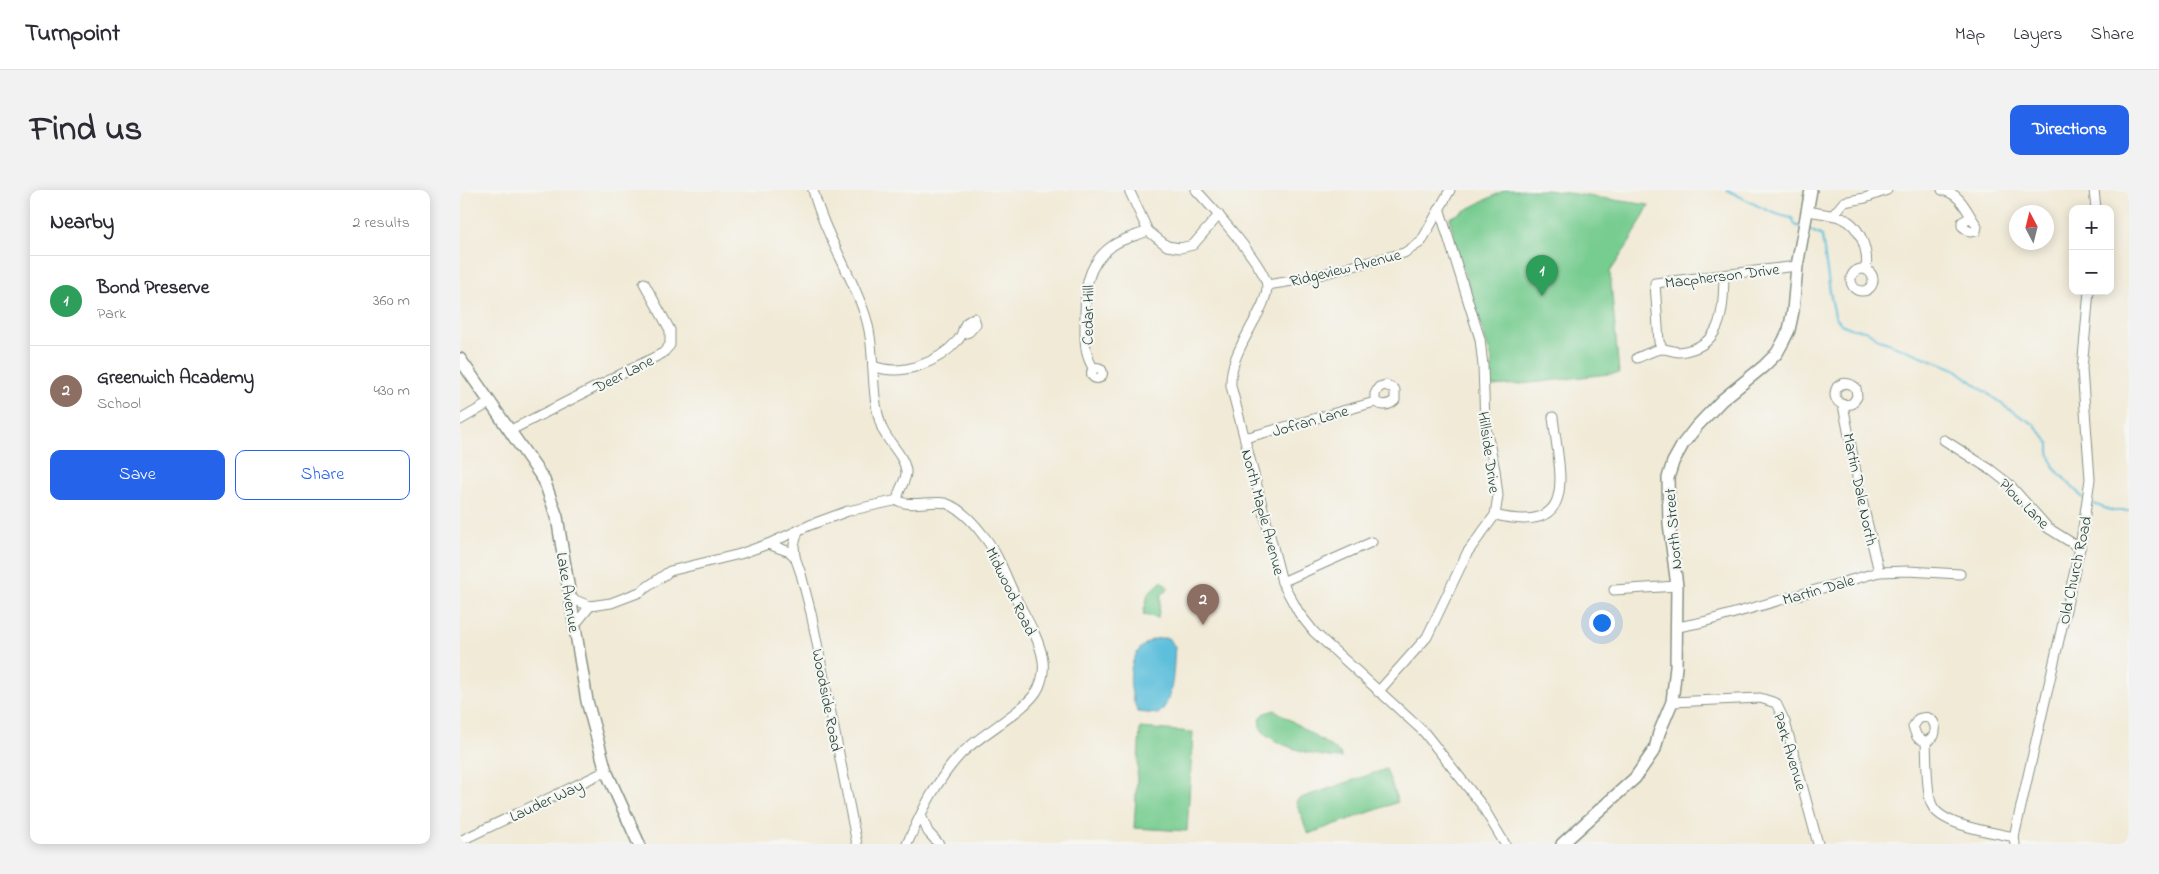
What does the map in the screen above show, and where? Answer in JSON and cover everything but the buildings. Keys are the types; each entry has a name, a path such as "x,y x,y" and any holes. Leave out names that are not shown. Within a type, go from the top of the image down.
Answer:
{"main road":[{"name":"North Street","path":"1562,844 1642,771 1656,750 1659,733 1672,702 1678,627 1677,586 1667,498 1668,478 1673,462 1697,426 1722,400 1777,353 1789,330 1811,190"},
{"name":"Lake Avenue","path":"460,359 544,480 557,517 587,701 606,771 639,844"}],"street":[{"path":"813,190 827,230 864,310 870,335 876,407 883,430 906,469 905,482 898,493 898,500"},
{"path":"1129,190 1148,231 1167,246 1180,248 1193,244 1219,214"},
{"name":"Ridgeview Avenue","path":"1267,285 1299,280 1404,253 1421,242 1450,190"},
{"path":"1833,215 1844,202 1865,198 1887,190"},
{"path":"1942,190 1948,191 1962,200 1971,217"},
{"path":"2094,190 2096,205"},
{"path":"1199,191 1219,214 1262,273 1267,285"},
{"name":"Hillside Drive","path":"1378,692 1427,637 1467,553 1495,515 1498,496 1495,470 1484,424 1484,366 1480,339 1440,210"},
{"path":"1807,211 1833,215 1846,220 1860,236 1864,248 1866,269"},
{"name":"Cedar Hill","path":"1094,369 1089,362 1086,350 1085,300 1086,284 1089,275 1098,260 1112,246 1148,231"},
{"name":"Macpherson Drive","path":"1663,349 1659,342 1655,283 1798,266"},
{"path":"1637,358 1663,349 1676,352 1694,349 1719,328 1723,305 1724,275"},
{"name":"Deer Lane","path":"511,430 663,353 670,345 670,330 644,283"},
{"name":"North Maple Avenue","path":"1267,285 1263,303 1234,360 1230,373 1231,386 1282,582 1299,613 1314,632 1424,732 1481,804 1505,844"},
{"name":"Old Church Road","path":"2014,840 2080,548 2090,479 2082,369 2089,295"},
{"path":"873,366 893,371 917,366 951,347 963,334"},
{"path":"460,420 491,402"},
{"name":"Jofran Lane","path":"1245,438 1375,402"},
{"name":"Martin Dale North","path":"1843,405 1860,492 1879,572"},
{"path":"1495,515 1511,519 1536,518 1550,511 1558,501 1561,488 1554,417"},
{"name":"Plow Lane","path":"1944,440 1991,470 2009,484 2048,528 2080,548"},
{"name":"Midwood Road","path":"590,606 611,603 640,592 670,571 740,554 848,511 898,500 903,503 938,502 955,509 979,530 996,554 1036,638 1043,661 1042,678 1034,695 1015,713 994,726 959,756 932,793 907,844"},
{"name":"Woodside Road","path":"798,531 794,544 795,557 811,612 856,844"},
{"path":"1282,582 1372,542"},
{"path":"768,544 790,552 795,557"},
{"name":"Martin Dale","path":"1678,627 1703,622 1879,572 1908,571 1960,574"},
{"path":"1614,590 1677,586"},
{"path":"570,598 590,606 574,626"},
{"name":"Park Avenue","path":"1672,702 1760,698 1776,703 1785,722 1818,844"},
{"path":"1926,742 1931,804 1938,814 1964,826 2014,840"},
{"name":"Lauder Way","path":"460,840 606,771"},
{"path":"921,815 928,832 939,844"}],"green space":[{"path":"1505,190 1547,190 1649,205 1631,240 1610,272 1619,373 1491,386 1492,360 1455,245 1450,218"},
{"path":"1162,581 1169,589 1161,595 1158,618 1143,615 1148,594"},
{"path":"1275,710 1339,752 1342,758 1307,753 1279,743 1268,736 1261,729 1260,721 1265,713"},
{"path":"1140,728 1193,732 1187,831 1134,828"},
{"path":"1386,769 1398,802 1308,834 1296,802 1298,799"}],"water":[{"path":"1168,638 1175,647 1172,683 1168,701 1158,714 1138,712 1134,703 1130,682 1133,662 1143,646 1154,639"}],"waterway":[{"path":"1727,190 1767,210 1792,218 1795,225 1801,227"},
{"path":"1808,229 1822,236 1835,316 1841,324 1853,329 1865,330 1880,340 1955,369 2007,408 2035,425 2049,443 2049,452 2054,468 2083,498"},
{"path":"2094,504 2113,511 2129,511"}],"place":[{"name":"Bond Preserve","path":"1542,296"},
{"name":"Greenwich Academy","path":"1203,625"}]}
